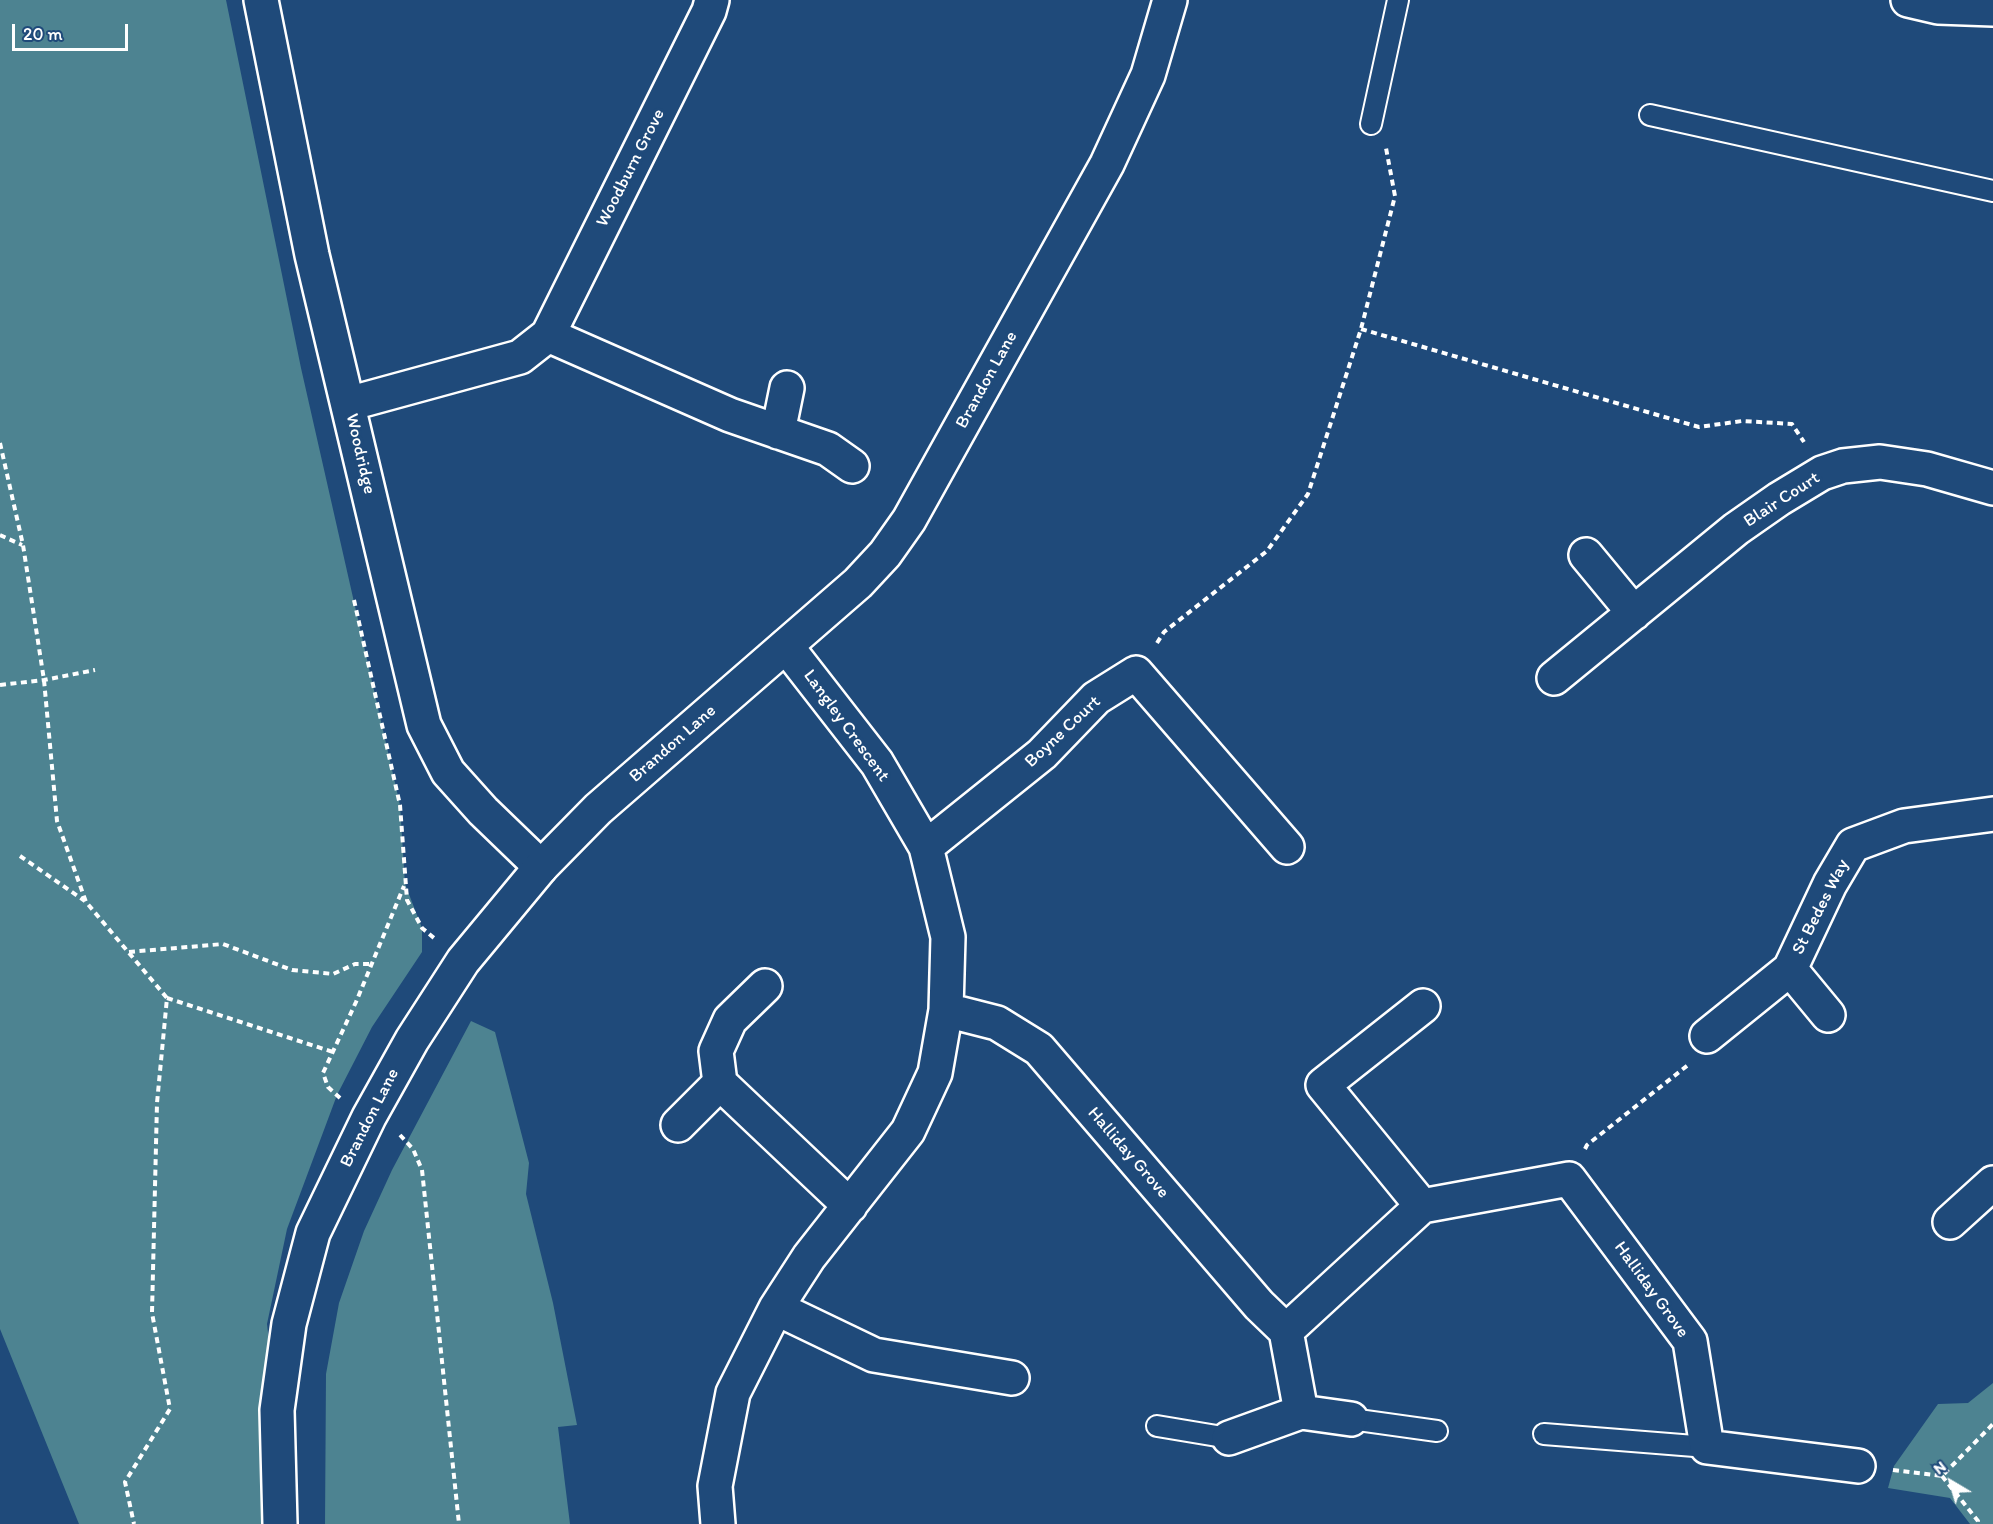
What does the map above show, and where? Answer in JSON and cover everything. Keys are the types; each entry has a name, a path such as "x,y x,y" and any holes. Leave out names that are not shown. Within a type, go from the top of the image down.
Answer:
{"street":[{"name":"Woodridge","path":"261,0 312,255 424,725 448,772 483,811 541,867"},
{"name":"Woodburn Grove","path":"348,404 520,357 548,335 704,22 712,0"},
{"name":"Brandon Lane","path":"280,1524 277,1410 289,1324 313,1233 369,1117 412,1040 462,961 541,867 598,809 858,583 885,554 909,520 1107,164 1148,75 1170,0"},
{"path":"1908,0 1938,7 1993,9"},
{"path":"548,335 730,415 828,449 852,466"},
{"path":"778,432 787,388"},
{"name":"Blair Court","path":"1554,678 1736,529 1822,473 1843,466 1880,462 1927,469 1993,488"},
{"path":"1586,555 1634,614"},
{"name":"Langley Crescent","path":"718,1524 715,1486 733,1393 776,1308 809,1257 908,1131 935,1073 946,1010 948,937 926,848 877,764 786,646"},
{"path":"1136,674 1287,847"},
{"name":"Boyne Court","path":"926,848 1042,754 1096,698 1136,674"},
{"name":"St Bedes Way","path":"1707,1036 1790,969 1830,884 1853,845 1904,825 1993,814"},
{"name":"St Bedes Way","path":"1790,969 1828,1016"},
{"path":"765,986 730,1020 716,1051 720,1083 850,1206"},
{"path":"1422,1206 1323,1085 1424,1006"},
{"name":"Halliday Grove","path":"946,1010 997,1023 1039,1049 1259,1305 1286,1331"},
{"path":"678,1125 720,1083"},
{"path":"1301,1412 1286,1331 1422,1206 1569,1179"},
{"name":"Halliday Grove","path":"1569,1179 1690,1341 1707,1448"},
{"path":"1950,1222 1993,1183"},
{"path":"776,1308 874,1355 1012,1378"},
{"path":"1230,1438 1301,1412 1351,1419"},
{"path":"1707,1448 1858,1466"}],"lane":[{"path":"1371,124 1398,0"},
{"path":"1650,116 1993,191"},
{"path":"1351,1419 1437,1431"},
{"path":"1157,1426 1230,1438"},
{"path":"1544,1434 1707,1448"}],"path":[{"path":"1136,674 1164,632 1267,551 1308,494 1361,329 1395,196 1384,138 1371,124"},
{"path":"1361,329 1699,427 1742,421 1792,424 1822,473"},
{"path":"0,443 23,545 44,680 57,821 86,902"},
{"path":"0,535 23,545"},
{"path":"0,685 44,680 95,670"},
{"path":"20,856 86,902 167,998 333,1052"},
{"path":"459,1524 422,1170 413,1149 401,1136 369,1117 327,1087 323,1073 405,884 407,900 422,928 462,961"},
{"path":"128,952 223,944 292,970 333,974 355,964 372,964"},
{"path":"134,1524 124,1482 170,1409 152,1313 157,1103 167,998"},
{"path":"1569,1179 1587,1145 1690,1063 1707,1036"},
{"path":"1942,1476 1993,1424"},
{"path":"1858,1466 1942,1476 1978,1524"}],"green space":[{"path":"0,0 226,0 301,368 400,805 405,884 422,928 422,952 372,1027 337,1095 287,1229 267,1324 277,1410 280,1524 79,1524 0,1329"},
{"path":"471,1021 495,1032 529,1163 526,1194 553,1303 577,1425 558,1427 570,1524 325,1524 326,1374 339,1303 364,1231 392,1170"},
{"path":"1993,1383 1993,1524 1970,1524 1950,1498 1888,1488 1894,1466 1938,1404 1968,1403"}]}
